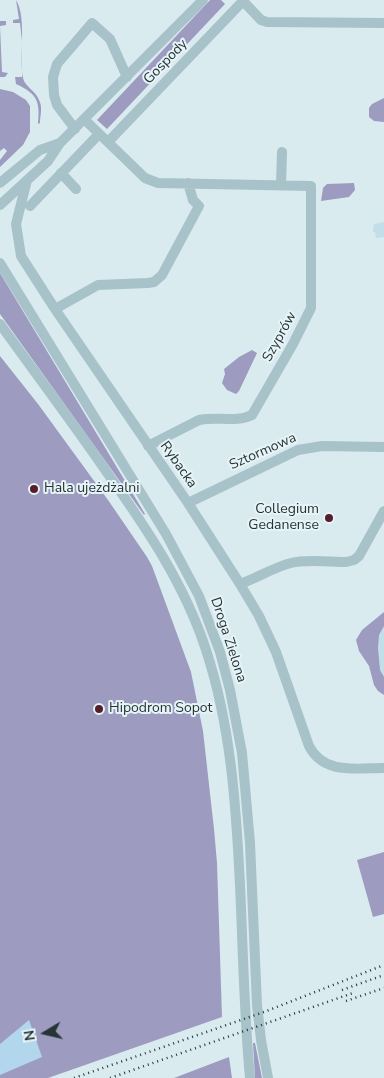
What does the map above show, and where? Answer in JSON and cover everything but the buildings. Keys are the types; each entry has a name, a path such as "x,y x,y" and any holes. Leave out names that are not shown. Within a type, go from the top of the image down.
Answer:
{"street":[{"name":"Gospody","path":"0,205 48,161 60,143 85,120 202,0"},
{"name":"Gospody","path":"108,142 242,0 261,20 267,22 384,23"},
{"name":"Gospody","path":"75,129 57,105 54,95 53,77 57,64 92,24 110,39 127,77"},
{"name":"Szyprów","path":"85,120 145,178 158,182 311,186 310,308 293,344 252,414 242,419 207,418 199,420 148,446"},
{"path":"30,206 99,134"},
{"name":"Gospody","path":"0,183 40,150 60,143"},
{"path":"281,185 282,152"},
{"path":"61,173 76,189"},
{"name":"Rybacka","path":"27,180 16,224 18,246 25,264 188,503 259,616 276,652 308,746 320,761 329,766 384,768"},
{"path":"55,309 98,284 154,282 162,274 199,206 193,200 188,183"},
{"name":"Droga Zielona","path":"0,263 166,534 199,596 220,652 230,690 242,753 250,843 257,1005 268,1078"},
{"name":"Droga Zielona","path":"0,324 160,549 183,593 206,648 228,736 234,787 250,1078"},
{"name":"Sztormowa","path":"188,503 298,450 322,446 384,447"},
{"path":"240,584 293,562 346,562 354,560 359,556 384,511"}],"shaded area":[{"path":"16,0 21,17 22,45 20,23 13,23 13,20 19,19"},
{"path":"210,0 221,0 225,4 107,129 97,120"},
{"path":"0,21 6,21 6,25 0,26"},
{"path":"0,26 2,72 8,73 5,77 0,77"},
{"path":"22,70 24,81 36,94 40,103 40,123 38,124 38,104 36,100 29,91 16,84 15,77 22,77"},
{"path":"0,89 13,92 26,100 30,106 30,132 23,145 0,167 0,160 7,151 4,148 0,151"},
{"path":"384,98 384,122 374,121 369,117 369,108 372,104"},
{"path":"354,183 355,190 349,197 321,201 323,188 327,184"},
{"path":"384,222 384,237 376,238 375,232 373,232 374,224"},
{"path":"0,273 145,514 144,515 0,314"},
{"path":"252,350 257,353 239,391 236,394 227,390 222,383 225,374 224,369 239,357"},
{"name":"Hipodrom Sopot","path":"0,356 38,404 108,500 152,566 191,672 203,731 217,863 222,1017 48,1078 0,1078"},
{"path":"384,612 384,695 374,685 369,666 359,651 356,640 362,630"},
{"path":"384,626 384,677 380,670 378,648 379,635"},
{"path":"384,852 384,914 373,917 357,860"},
{"path":"253,1043 255,1043 262,1078 255,1078"},
{"path":"229,1057 232,1078 174,1078"}],"sand":[{"path":"29,1020 42,1057 0,1075 0,1044"}],"railway":[{"path":"74,1078 264,1012 384,965"},
{"path":"342,990 384,975"},
{"path":"346,1001 384,988"},
{"path":"110,1078 353,993"}],"place":[{"name":"Hala ujeżdżalni","path":"34,489"},
{"name":"Collegium Gedanense","path":"329,518"},
{"name":"Hipodrom Sopot","path":"99,709"}]}
